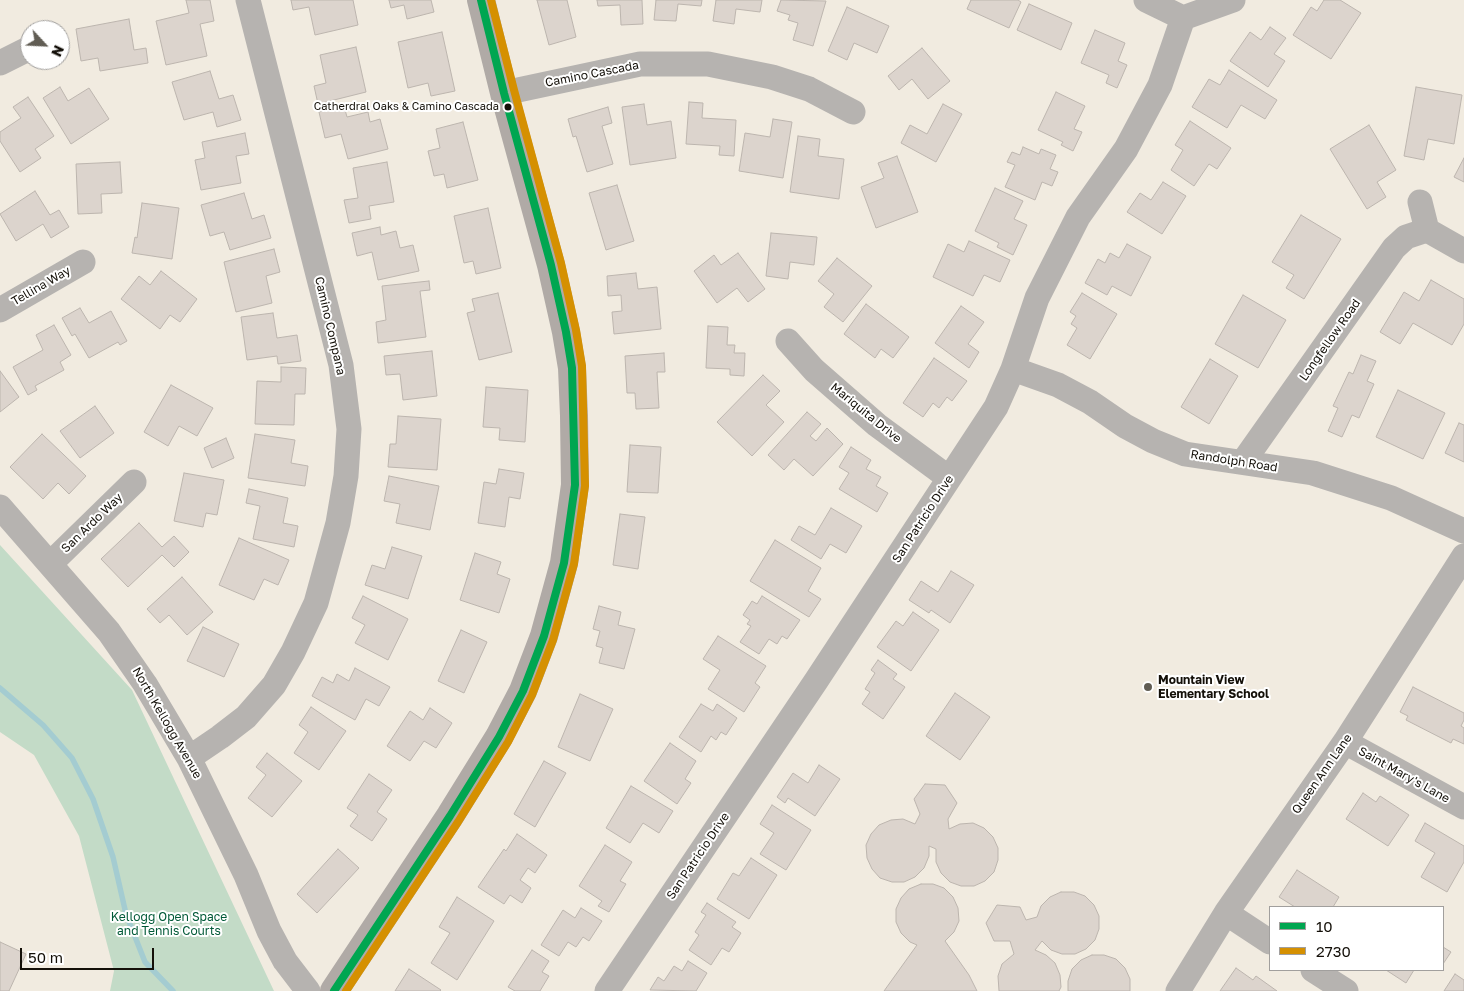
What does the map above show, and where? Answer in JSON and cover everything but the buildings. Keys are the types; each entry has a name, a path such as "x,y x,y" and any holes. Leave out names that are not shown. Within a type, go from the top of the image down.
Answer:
{"main road":[{"path":"334,991 450,816 499,737 522,691 544,636 564,564 575,485 572,368 551,265 504,93 481,0"}],"street":[{"name":"Camino Compana","path":"190,758 246,716 274,685 293,652 316,603 338,523 346,476 348,429 341,364 248,0"},
{"path":"1146,0 1183,18 1233,0"},
{"name":"San Patricio Drive","path":"607,991 816,681 996,407 1013,369 1036,298 1078,217 1126,149 1160,85 1183,18"},
{"path":"0,63 20,53"},
{"name":"Camino Cascada","path":"504,93 640,64 708,64 772,77 809,89 853,112"},
{"path":"1420,202 1427,230 1464,251"},
{"name":"Longfellow Road","path":"1243,462 1394,248 1406,237 1427,230"},
{"name":"Tellina Way","path":"0,310 82,262"},
{"name":"Mariquita Drive","path":"788,341 814,370 870,418 949,478"},
{"name":"Randolph Road","path":"1013,369 1058,386 1090,402 1125,426 1153,441 1184,454 1313,473 1391,498 1464,530"},
{"name":"San Ardo Way","path":"50,564 134,482"},
{"name":"North Kellogg Avenue","path":"0,507 109,632 145,684 190,758 285,961 308,991"},
{"name":"Queen Ann Lane","path":"1178,991 1226,913 1345,742 1464,556"},
{"name":"Saint Mary's Lane","path":"1345,742 1464,808"},
{"path":"1226,913 1269,941"},
{"path":"1315,971 1346,991"}],"green space":[{"name":"Kellogg Open Space and Tennis Courts","path":"0,545 132,690 274,991 110,991 114,971 79,836 34,755 0,732"}],"waterway":[{"path":"0,688 43,725 72,758 93,799 113,857 126,914 145,962 173,991"}],"transit line":[{"name":"10","path":"334,991 450,816 499,737 523,691 544,636 564,563 575,485 572,368 551,265 504,93 481,0"},
{"name":"2730","path":"346,991 458,822 508,742 532,695 553,640 574,564 585,486 582,366 561,263 491,0"}],"place":[{"name":"Catherdral Oaks & Camino Cascada","path":"508,107"},
{"name":"Mountain View Elementary School","path":"1148,687"}]}
